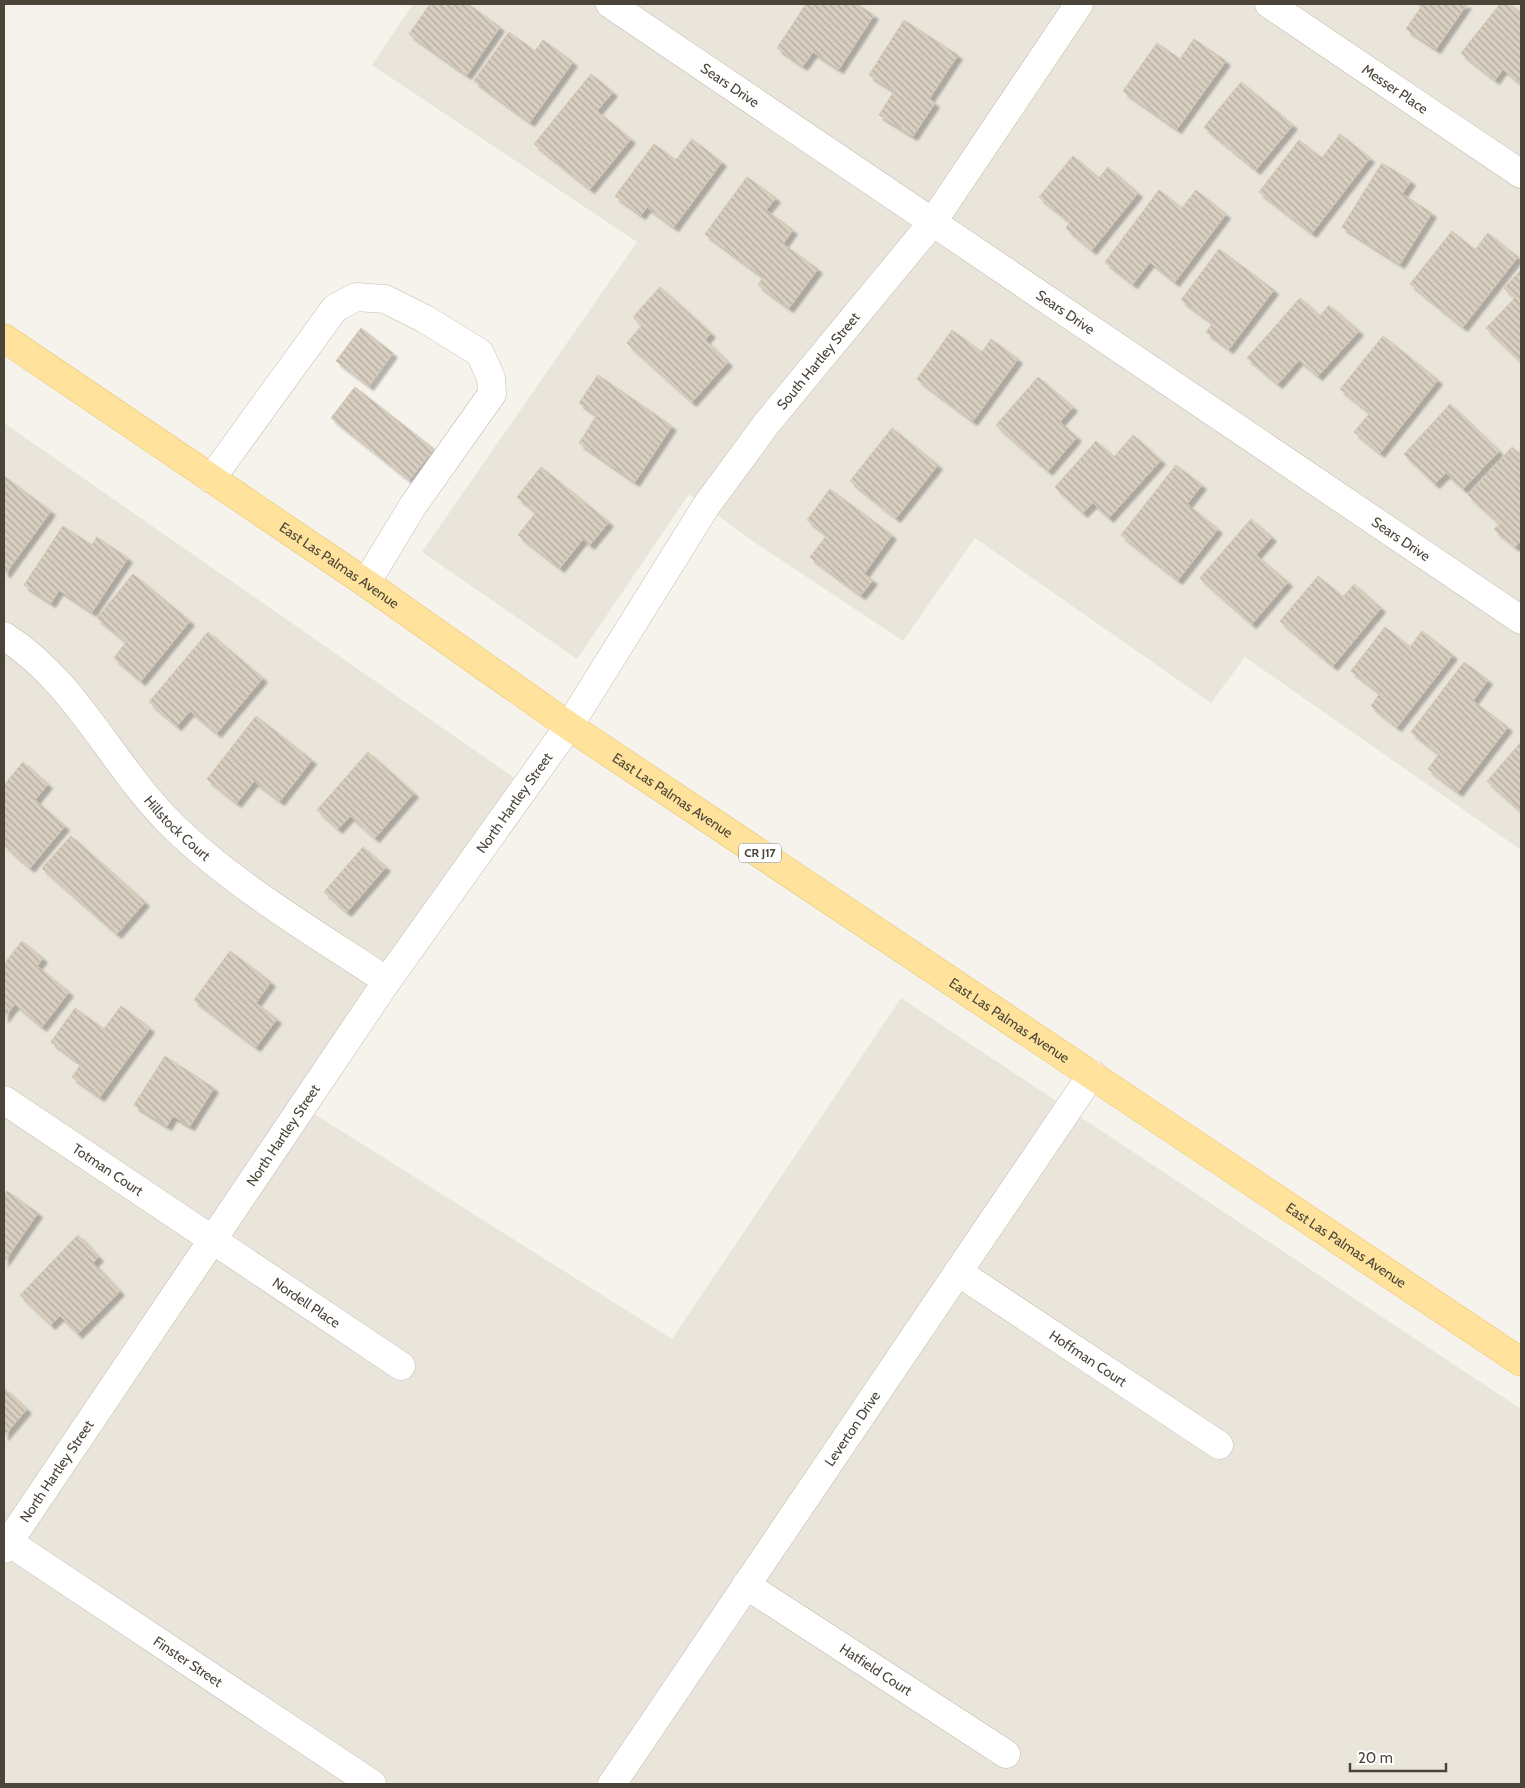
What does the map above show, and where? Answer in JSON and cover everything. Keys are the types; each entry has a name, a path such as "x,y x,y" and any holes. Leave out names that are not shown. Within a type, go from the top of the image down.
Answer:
{"main road":[{"name":"East Las Palmas Avenue","path":"4,338 366,583 569,726 1521,1362"}],"street":[{"name":"Sears Drive","path":"610,4 1521,620"},
{"name":"South Hartley Street","path":"569,726 717,491 767,423 932,223 1079,4"},
{"name":"Messer Place","path":"1269,4 1521,174"},
{"path":"211,479 335,308 356,297 385,299 425,319 480,353 491,378 492,394 414,504 366,583"},
{"name":"Hillstock Court","path":"4,636 42,668 89,719 133,779 171,824 214,863 387,981"},
{"name":"North Hartley Street","path":"5,1543 387,981 569,726"},
{"name":"Leverton Drive","path":"612,1784 1092,1074"},
{"name":"Totman Court","path":"4,1100 211,1240"},
{"name":"Nordell Place","path":"211,1240 401,1366"},
{"name":"Hoffman Court","path":"958,1272 1219,1445"},
{"name":"Finster Street","path":"5,1543 372,1784"},
{"name":"Hatfield Court","path":"746,1585 1006,1754"}],"shaded area":[{"path":"413,4 1521,4 1521,850 1245,657 1211,703 975,538 903,641 751,540 689,494 577,659 422,552 637,242 372,65"},
{"path":"4,423 526,786 292,1100 672,1339 901,998 1521,1409 1521,1784 4,1784"}],"building":[{"path":"430,4 468,4 500,27 467,75 409,34"},
{"path":"806,4 857,4 874,15 839,69 813,52 803,66 777,48"},
{"path":"1417,4 1467,4 1436,49 1406,29 1421,7"},
{"path":"1500,4 1510,4 1521,13 1521,84 1503,69 1495,80 1461,53"},
{"path":"904,20 958,55 929,99 935,103 913,136 879,115 894,91 869,75"},
{"path":"509,32 535,51 543,40 573,62 530,122 474,81"},
{"path":"1194,39 1226,61 1177,129 1123,91 1157,43 1180,59"},
{"path":"591,74 613,92 597,111 631,139 590,189 534,144"},
{"path":"1241,82 1293,125 1256,170 1204,127"},
{"path":"1340,134 1370,158 1312,233 1259,192 1299,140 1322,158"},
{"path":"692,139 722,162 674,227 647,207 641,215 615,196 654,144 676,160"},
{"path":"1073,156 1099,178 1108,167 1138,193 1092,250 1066,228 1070,222 1039,197"},
{"path":"1382,163 1411,181 1402,194 1432,213 1400,264 1342,227"},
{"path":"747,177 776,198 766,210 793,230 783,244 818,269 789,308 758,285 763,277 705,234"},
{"path":"1159,190 1182,208 1196,190 1226,214 1175,282 1150,262 1133,284 1105,262"},
{"path":"1452,231 1475,250 1488,233 1518,257 1463,327 1410,284"},
{"path":"1219,249 1274,290 1229,349 1206,332 1213,323 1181,300"},
{"path":"1521,270 1521,362 1486,328 1515,298 1504,288"},
{"path":"660,287 711,333 705,340 728,362 692,402 627,343 642,325 633,317"},
{"path":"1300,298 1320,316 1329,305 1359,331 1318,376 1299,360 1278,384 1247,358"},
{"path":"361,328 393,353 369,386 336,361"},
{"path":"952,330 982,352 991,339 1018,359 973,421 917,379"},
{"path":"1383,336 1438,380 1380,453 1354,432 1370,413 1340,389"},
{"path":"598,375 672,426 635,482 579,443 597,415 579,403"},
{"path":"1038,377 1073,407 1060,422 1077,437 1048,471 996,425"},
{"path":"355,387 434,449 409,480 331,418"},
{"path":"1450,404 1499,451 1463,489 1446,473 1435,484 1404,454"},
{"path":"892,428 938,465 896,518 850,481"},
{"path":"1133,435 1161,460 1109,518 1093,503 1083,513 1055,487 1096,441 1114,457"},
{"path":"1512,447 1521,455 1521,541 1515,547 1494,529 1500,524 1468,495"},
{"path":"1176,465 1202,485 1187,504 1218,529 1178,580 1121,535"},
{"path":"541,467 609,522 590,545 583,539 560,568 518,535 536,512 517,497"},
{"path":"4,476 51,511 6,573 4,572"},
{"path":"830,489 892,535 864,574 873,580 861,595 810,557 827,535 807,520"},
{"path":"1251,519 1272,537 1256,555 1288,582 1252,624 1200,578"},
{"path":"63,526 92,545 97,537 128,558 92,612 59,590 51,603 24,585"},
{"path":"133,574 190,621 141,681 114,658 126,642 97,618"},
{"path":"1318,576 1343,597 1354,584 1381,608 1333,666 1280,621"},
{"path":"1385,627 1410,647 1422,631 1453,655 1397,727 1371,706 1380,693 1351,671"},
{"path":"208,632 263,678 217,733 190,711 177,726 149,702"},
{"path":"1464,662 1488,680 1473,701 1508,727 1458,792 1428,769 1439,754 1411,732"},
{"path":"256,716 312,760 280,801 254,781 237,803 207,779"},
{"path":"1521,742 1521,811 1487,781"},
{"path":"368,752 414,793 375,838 350,816 338,829 317,810"},
{"path":"23,762 48,784 35,800 65,826 30,868 4,845 4,785"},
{"path":"71,836 145,902 117,934 42,868"},
{"path":"363,847 386,867 347,912 324,892"},
{"path":"22,941 43,958 37,966 69,992 42,1027 15,1004 4,1018 4,964"},
{"path":"230,951 271,982 256,1003 277,1019 256,1047 194,1000"},
{"path":"121,1006 150,1028 100,1097 72,1077 81,1064 51,1042 75,1008 104,1029"},
{"path":"165,1056 214,1088 190,1126 173,1116 167,1126 134,1105"},
{"path":"7,1191 38,1213 4,1262 4,1196"},
{"path":"78,1235 99,1257 93,1263 120,1291 78,1334 60,1316 51,1325 20,1295"},
{"path":"4,1388 27,1409 4,1436"}]}
